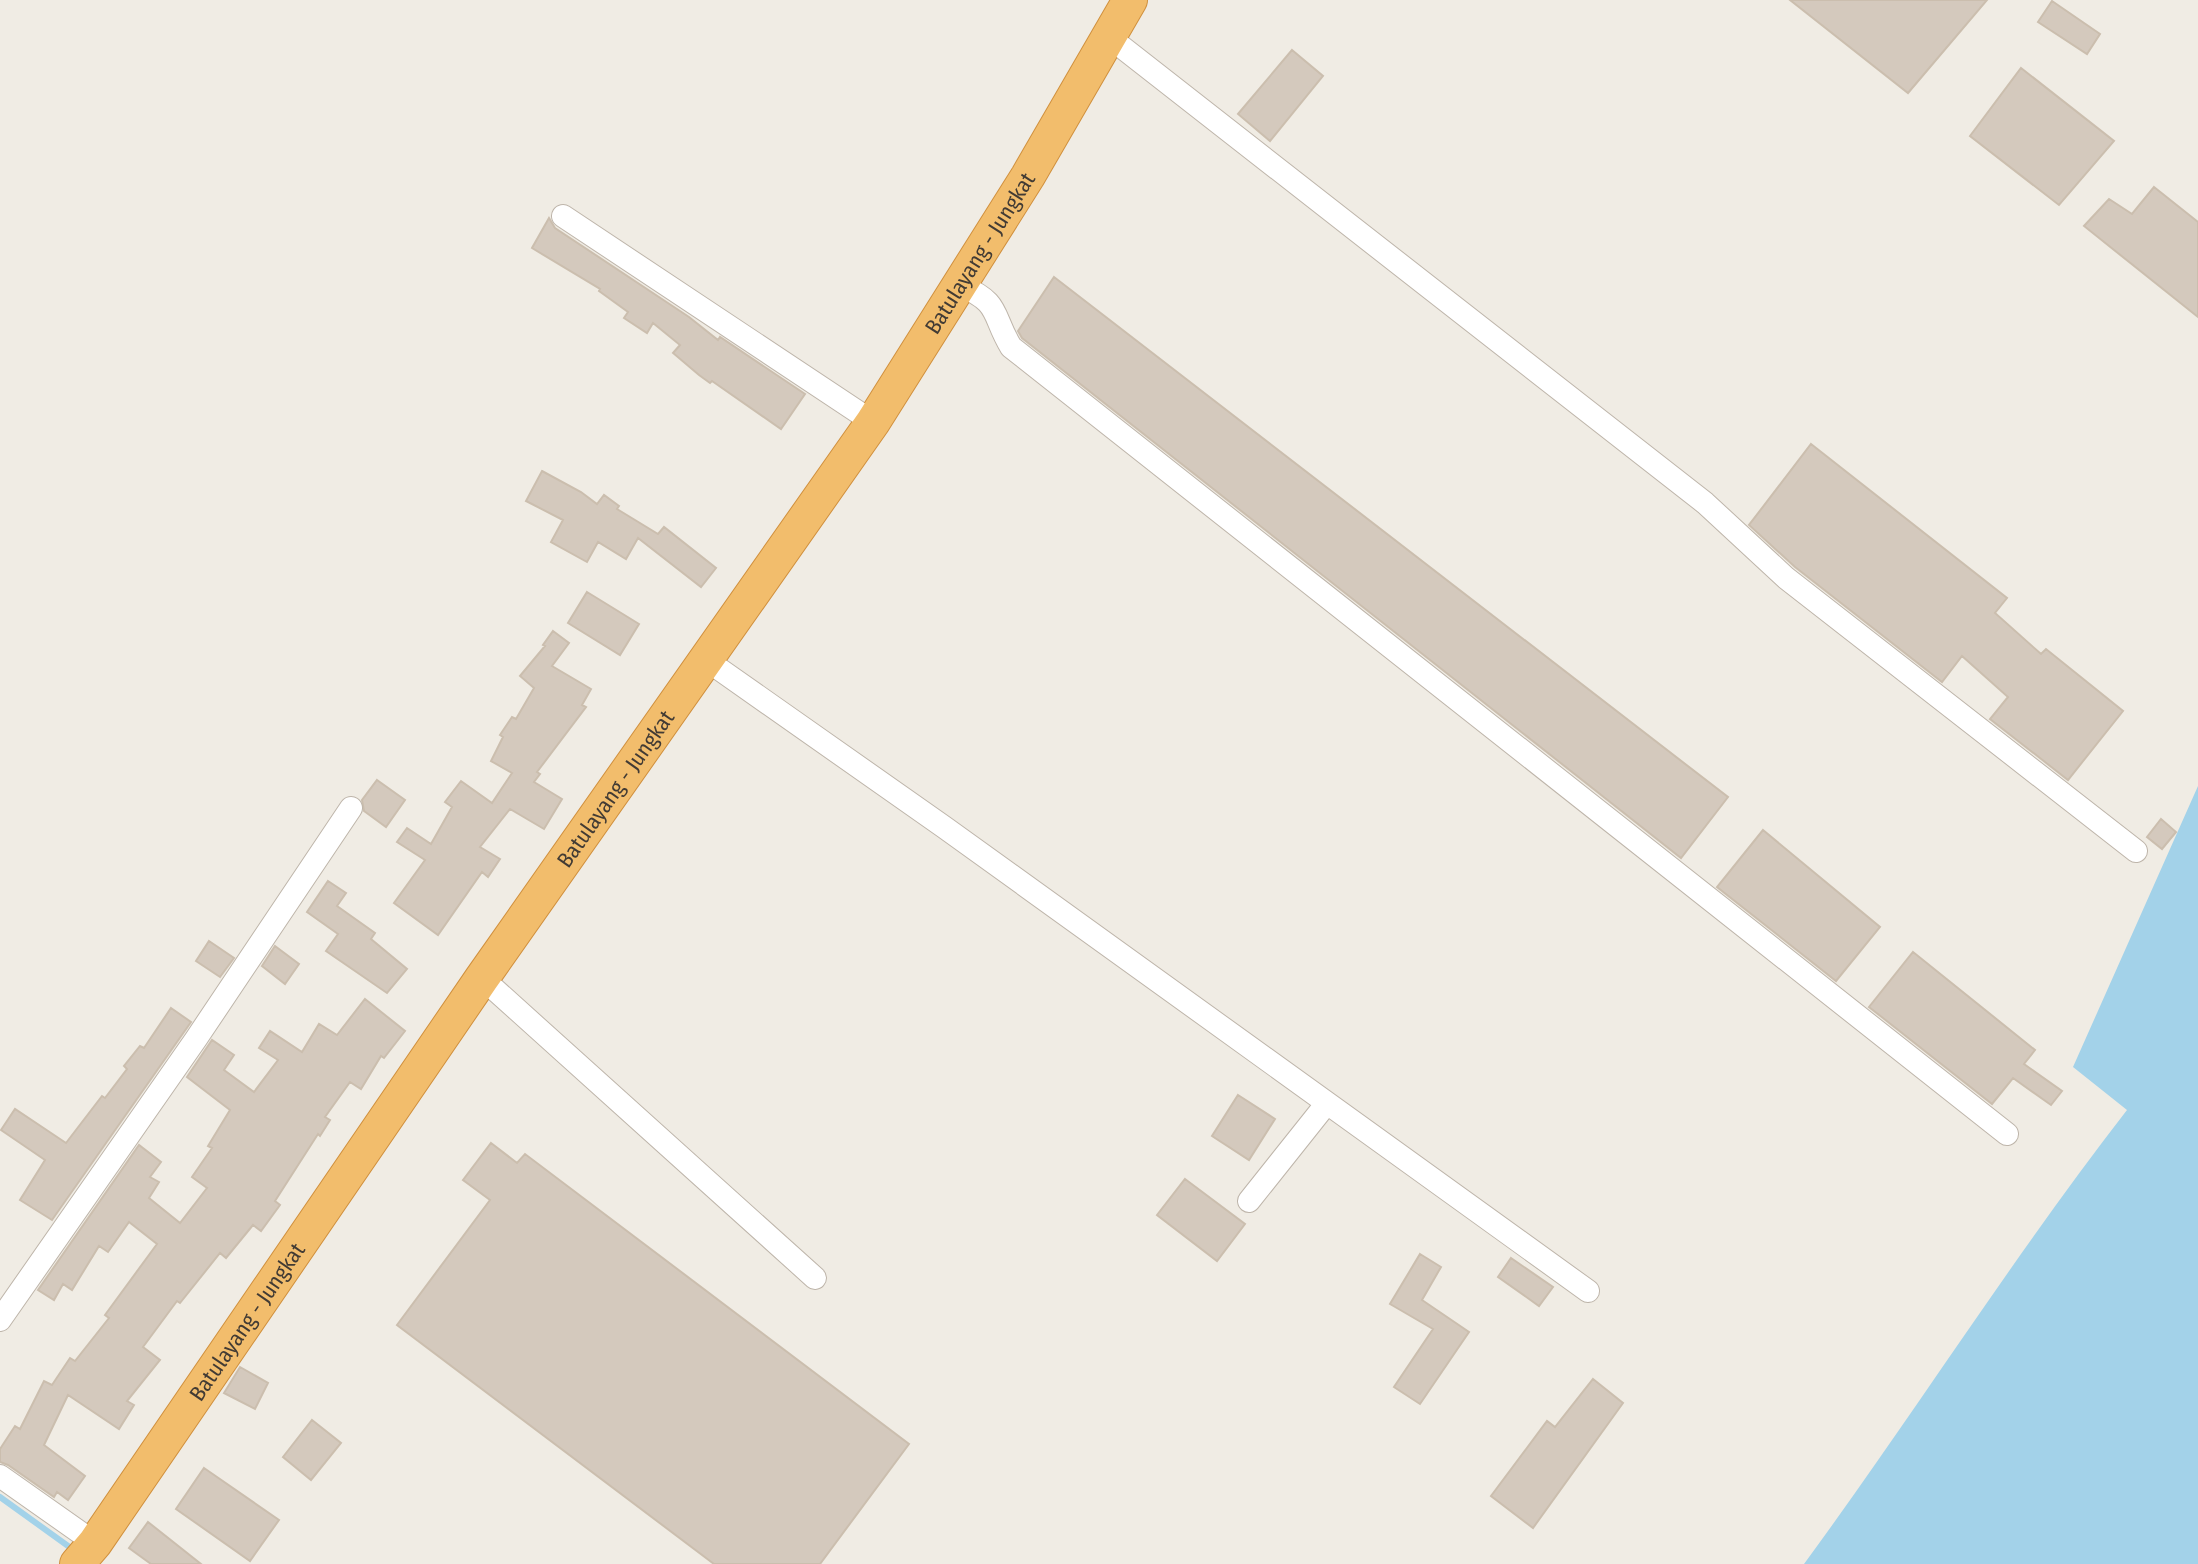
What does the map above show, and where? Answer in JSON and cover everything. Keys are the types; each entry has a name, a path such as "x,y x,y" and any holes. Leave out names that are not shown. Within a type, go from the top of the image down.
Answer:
{"highway":[{"name":"Batulayang - Jungkat","path":"87,1553 482,978 873,422 1028,176 1130,0"}],"street":[{"path":"1109,37 1705,503 1786,578 2136,851"},
{"path":"563,216 873,422"},
{"path":"959,285 996,308 1011,347 2007,1134"},
{"path":"705,659 944,827 1588,1291"},
{"path":"0,1320 196,1039 351,808"},
{"path":"482,978 815,1278"},
{"path":"1249,1201 1327,1103"},
{"path":"0,1476 87,1553"}],"water":[{"path":"2198,786 2198,1564 1804,1564 2044,1222 2127,1110 2073,1067"}],"building":[{"path":"1790,0 1987,0 1908,93"},
{"path":"2052,1 2100,34 2087,54 2038,22"},
{"path":"1292,50 1323,76 1270,141 1238,114"},
{"path":"2021,68 2114,141 2059,205 1970,136"},
{"path":"2154,187 2198,222 2198,317 2084,226 2109,199 2132,214"},
{"path":"549,218 555,228 689,317 718,340 720,337 805,394 781,429 699,375 673,353 680,345 653,323 647,333 624,318 628,312 600,289 532,248"},
{"path":"1054,277 1728,797 1681,858 1022,338 1018,331"},
{"path":"1811,444 2007,598 1995,613 2041,654 2046,649 2123,711 2068,780 1990,719 2008,697 1962,656 1942,682 1795,567 1749,525"},
{"path":"542,471 597,504 604,495 619,506 617,509 658,534 664,527 716,568 701,587 638,538 626,559 598,542 587,562 551,542 563,520 526,501"},
{"path":"587,592 639,624 620,655 568,623"},
{"path":"553,631 569,643 552,666 591,689 582,705 586,707 537,772 540,774 534,782 562,799 544,829 510,809 480,847 500,859 488,877 482,872 438,935 394,903 425,860 397,842 407,828 431,844 452,807 445,802 461,781 492,803 512,773 491,761 503,737 500,735 512,717 516,719 534,688 520,676 545,646"},
{"path":"377,780 405,800 386,827 364,811 362,800"},
{"path":"2161,819 2176,832 2162,849 2147,837"},
{"path":"1763,830 1880,927 1836,981 1717,887"},
{"path":"328,881 346,893 337,906 375,933 371,939 407,969 387,993 326,951 338,934 307,912"},
{"path":"209,941 234,958 220,977 196,961"},
{"path":"275,946 299,964 285,984 262,966"},
{"path":"1913,952 2035,1050 2024,1064 2062,1091 2051,1105 2013,1078 1992,1104 1869,1007"},
{"path":"365,999 405,1031 384,1058 381,1056 361,1089 350,1082 325,1117 330,1120 275,1201 280,1205 261,1231 253,1225 226,1258 220,1253 180,1303 177,1301 143,1347 160,1360 127,1401 134,1405 119,1429 68,1395 44,1445 85,1476 68,1500 57,1492 54,1497 0,1462 0,1449 15,1426 20,1429 44,1381 52,1385 70,1358 75,1361 109,1318 105,1315 157,1244 129,1222 108,1252 99,1246 72,1290 63,1284 54,1300 38,1290 139,1145 161,1162 150,1177 159,1182 149,1198 180,1223 207,1188 192,1177 212,1148 208,1146 230,1110 187,1077 212,1040 234,1055 224,1070 254,1092 278,1060 259,1048 270,1031 302,1052 319,1024 337,1035"},
{"path":"171,1008 191,1022 52,1220 20,1200 45,1160 1,1130 15,1109 66,1143 102,1096 105,1098 140,1046 144,1048"},
{"path":"1238,1095 1275,1119 1249,1160 1212,1136"},
{"path":"491,1143 517,1163 525,1154 909,1444 820,1564 714,1564 397,1325 490,1200 463,1180"},
{"path":"1185,1179 1245,1224 1217,1261 1157,1215"},
{"path":"1420,1254 1441,1267 1422,1300 1469,1332 1420,1404 1394,1387 1433,1329 1390,1304"},
{"path":"1511,1258 1553,1287 1539,1306 1498,1277"},
{"path":"240,1367 268,1383 255,1409 224,1393"},
{"path":"1593,1379 1623,1403 1533,1528 1491,1496 1547,1421 1555,1427"},
{"path":"312,1420 341,1443 311,1480 283,1457"},
{"path":"204,1468 279,1520 250,1561 176,1509"},
{"path":"148,1522 201,1564 151,1564 129,1548"}],"waterway":[{"path":"0,1497 75,1551"}]}
